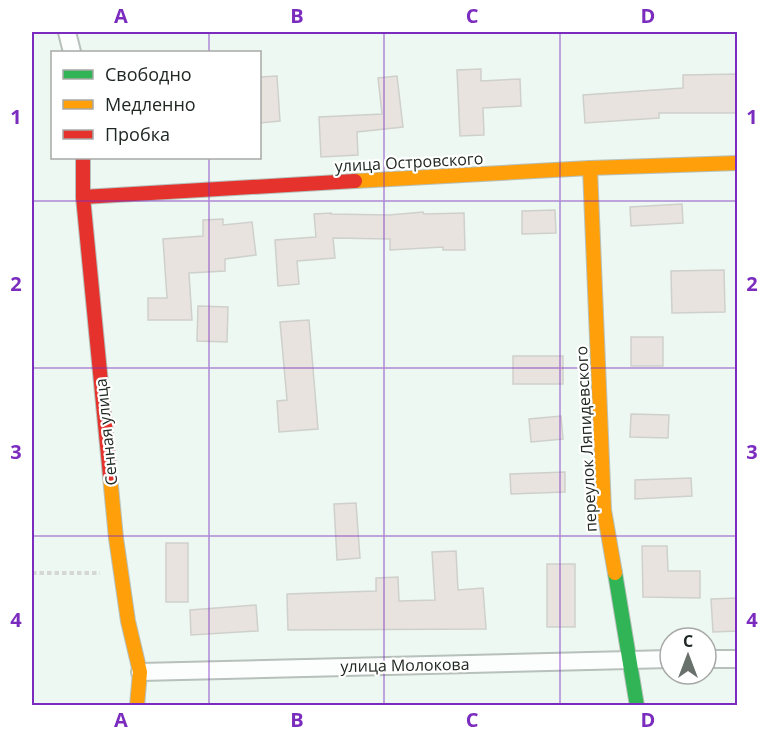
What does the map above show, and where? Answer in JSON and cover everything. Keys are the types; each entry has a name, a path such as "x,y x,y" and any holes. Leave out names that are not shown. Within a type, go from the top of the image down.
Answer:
{"street":[{"path":"67,32 72,51"},
{"name":"Сенная улица","path":"83,159 83,197 116,538 128,621 140,672 137,705"},
{"name":"улица Островского","path":"83,197 590,168 738,164"},
{"name":"переулок Ляпидевского","path":"590,168 604,510 637,705"},
{"name":"улица Молокова","path":"140,672 658,659"},
{"path":"718,659 738,659"}],"path":[{"path":"32,573 111,573"}],"building":[{"path":"481,69 481,81 520,79 521,106 483,108 484,135 460,136 457,70"},
{"path":"738,74 738,113 659,113 659,118 585,123 583,95 683,88 683,75"},
{"path":"277,76 280,121 261,123 261,77"},
{"path":"397,76 403,127 357,132 358,155 321,157 319,117 382,114 378,78"},
{"path":"682,204 683,223 631,226 630,207"},
{"path":"555,210 556,233 522,234 522,211"},
{"path":"423,212 424,214 464,213 465,250 443,250 443,247 390,250 390,239 333,238 335,258 297,261 299,284 278,286 275,240 316,237 314,214 389,215"},
{"path":"223,219 223,225 252,222 256,255 225,259 225,271 189,273 192,320 148,320 148,298 167,298 163,239 203,236 203,220"},
{"path":"724,270 725,312 672,313 671,271"},
{"path":"198,306 228,307 227,342 197,341"},
{"path":"309,320 318,429 279,432 277,401 287,400 280,322"},
{"path":"631,337 663,337 663,366 631,366"},
{"path":"513,356 563,356 563,384 513,384"},
{"path":"631,414 669,415 668,438 630,437"},
{"path":"561,416 563,439 531,442 529,419"},
{"path":"565,472 565,492 511,494 510,474"},
{"path":"691,478 692,496 635,499 635,480"},
{"path":"356,503 360,558 337,560 334,504"},
{"path":"166,543 188,543 188,602 166,602"},
{"path":"642,546 667,546 668,571 700,571 700,598 643,597"},
{"path":"456,551 458,590 483,588 486,629 288,630 287,594 376,591 376,578 398,577 399,601 435,600 432,552"},
{"path":"547,564 575,564 575,627 547,627"},
{"path":"738,598 738,631 718,632 718,626 713,626 711,599"},
{"path":"256,605 258,631 191,635 190,610"}],"traffic: fast":[{"path":"615,573 637,706"}],"traffic: slow":[{"path":"355,181 590,168 738,163"},
{"path":"590,168 604,510 615,573"},
{"path":"110,476 128,621 140,672 137,706"}],"traffic: jam":[{"path":"83,159 83,197 110,476"},
{"path":"83,197 355,181"}]}
